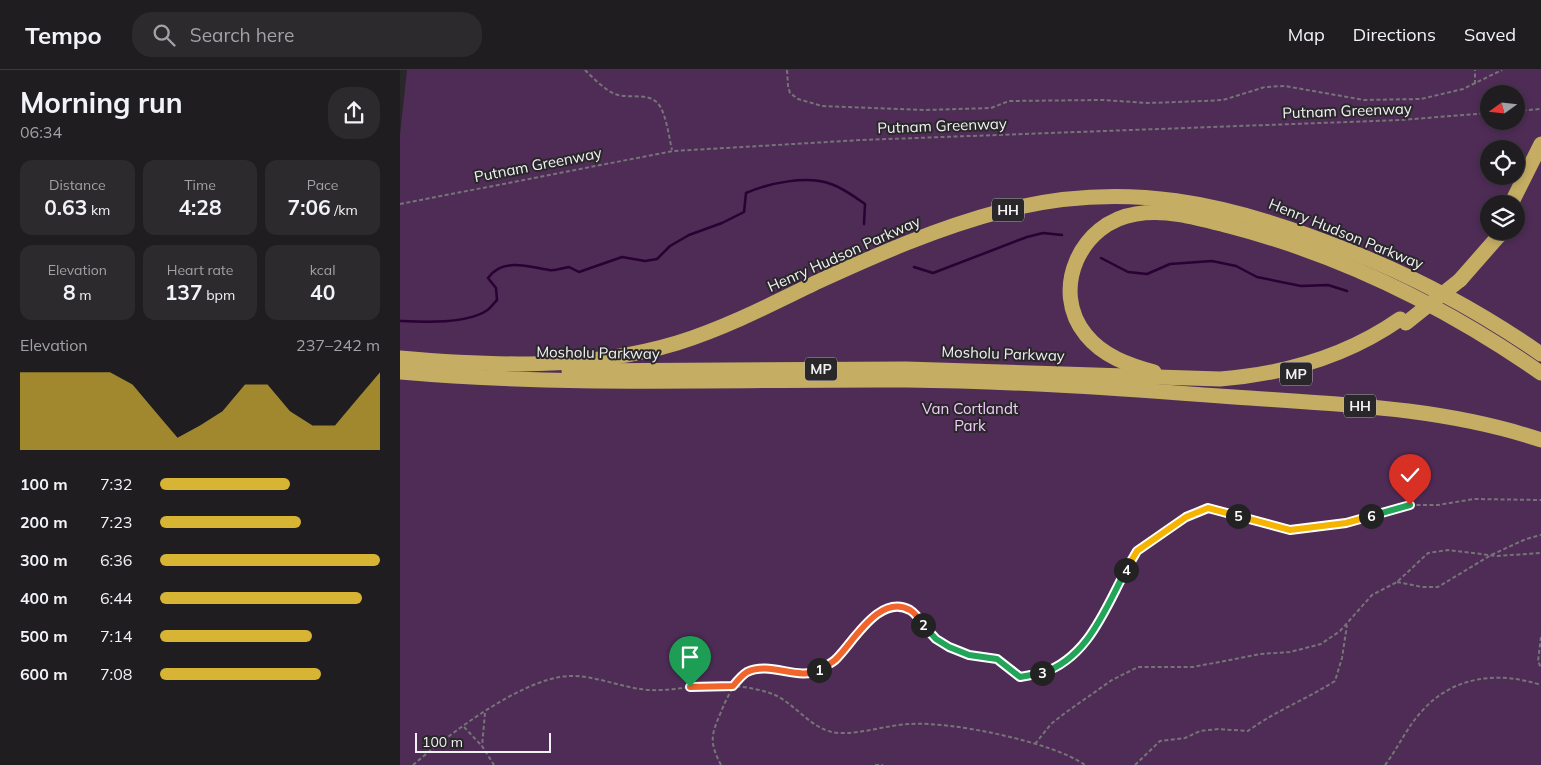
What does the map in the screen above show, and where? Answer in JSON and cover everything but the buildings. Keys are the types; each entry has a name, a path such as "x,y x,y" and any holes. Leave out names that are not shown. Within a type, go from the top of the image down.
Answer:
{"highway":[{"path":"1516,195 1541,144"},
{"path":"1525,196 1541,167"},
{"name":"Henry Hudson Parkway","path":"400,358 466,363 578,362 657,348 728,324 875,256 981,218 1053,200 1118,195 1170,198 1213,206 1260,218 1314,237 1423,283 1502,327 1541,354"},
{"path":"1176,386 1106,353 1082,329 1072,308 1070,280 1080,252 1100,229 1126,215 1153,212 1190,216 1256,233 1322,255 1404,291 1457,319 1541,373"},
{"name":"Mosholu Parkway","path":"1457,277 1485,240"},
{"name":"Mosholu Parkway","path":"466,363 559,371 906,369 1176,386 1237,378 1297,366 1351,347 1403,321 1457,277 1494,240"},
{"name":"HH","path":"400,372 493,379 591,383 939,380 1176,386 1375,408 1483,425 1541,440"}],"path":[{"path":"585,70 609,91 656,101 661,108 673,151"},
{"path":"787,70 790,93 798,99 822,106 926,110 990,108 1009,101 1095,100 1148,103 1223,100 1265,87 1285,86 1364,100 1421,99 1475,84 1502,70"},
{"path":"1475,70 1475,84"},
{"path":"1525,110 1540,109"},
{"name":"Putnam Greenway","path":"400,204 673,151 862,140 1401,120 1480,114"},
{"path":"721,765 713,749 712,736 733,686 746,672 764,667 814,672 833,662 872,617 885,610 898,607 911,610 936,639 949,647 969,655 997,659 1020,677 1044,672 1081,648 1092,635 1137,551 1186,517 1208,508 1290,530 1346,523 1410,505 1438,505 1474,499 1541,500"},
{"path":"1397,582 1422,587 1438,586 1491,555 1526,539 1541,535"},
{"path":"1035,744 1051,724 1112,680 1138,667 1193,667 1261,654 1290,652 1321,644 1340,631 1372,595 1397,582 1428,553 1448,550 1491,555 1541,553"},
{"path":"1135,765 1160,741 1185,738 1200,731 1218,729 1248,731 1265,719 1305,700 1335,681 1342,658 1347,623"},
{"path":"1541,637 1538,661 1541,668"},
{"path":"413,765 485,713 535,684 561,677 594,680 650,690 710,685 733,686 769,693 784,700 820,728 830,732 841,733 910,724 930,724 973,730 1035,744 1056,750 1085,765"},
{"path":"1385,765 1421,712 1459,683 1494,678 1525,680 1541,685"},
{"path":"482,746 485,713"},
{"path":"464,727 482,746 494,765"},
{"path":"875,765 883,765"}],"green space":[{"name":"Van Cortlandt Park","path":"407,70 1541,70 1541,765 400,765 400,135"}],"waterway":[{"path":"400,321 432,322 456,320 486,311 497,300 496,288 488,278 501,267 509,265 551,270 569,267 579,272 622,257 645,261 657,259 670,246 689,235 722,223 744,212 746,193 777,183 811,180 835,186 865,204 864,224"},
{"path":"914,267 933,273 1027,237 1043,233 1062,235"},
{"path":"1101,258 1128,272 1147,274 1170,264 1212,261 1236,266 1257,277 1301,286 1328,285 1347,291"}],"route":[{"path":"690,687 710,685 733,686 746,672 764,667 814,672 833,662 872,617 885,610 898,607 911,610 936,639 949,647 969,655 997,659 1020,677 1044,672 1054,668 1081,648 1092,635 1101,614 1137,551 1186,517 1208,508 1290,530 1346,523 1410,505"}]}
